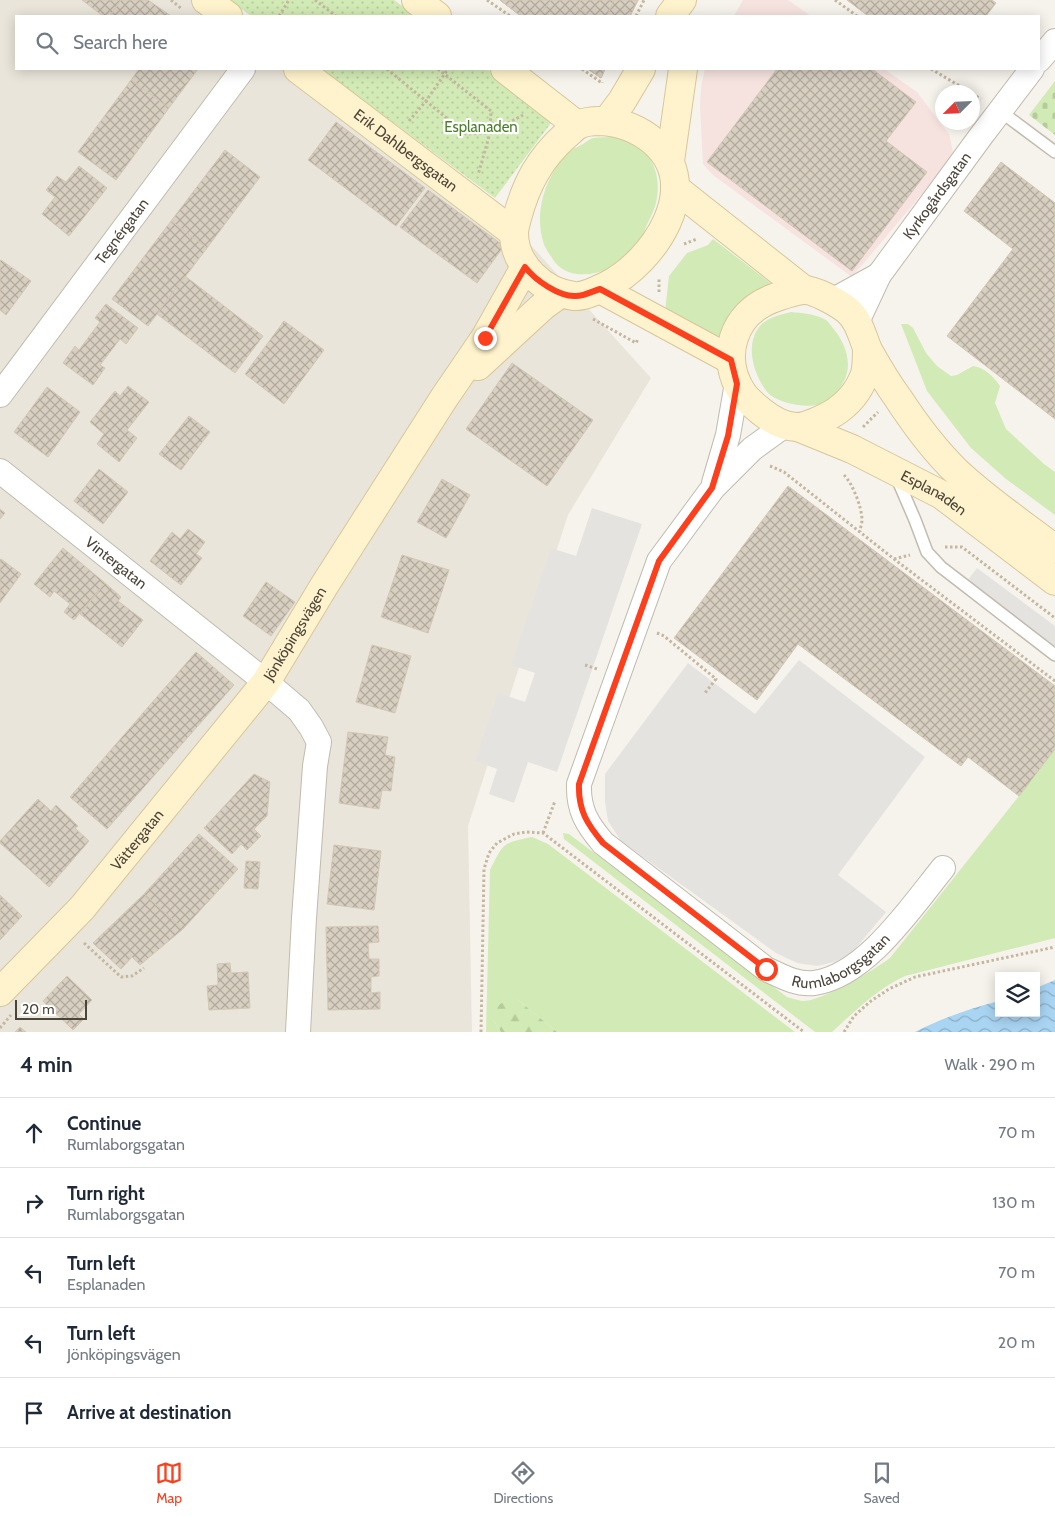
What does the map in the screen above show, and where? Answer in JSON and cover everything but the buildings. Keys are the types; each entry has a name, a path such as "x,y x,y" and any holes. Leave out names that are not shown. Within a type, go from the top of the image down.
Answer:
{"street":[{"path":"206,0 227,15"},
{"path":"416,0 436,15"},
{"path":"671,15 682,0"},
{"path":"694,15 698,0"},
{"path":"1040,59 1055,41"},
{"name":"Tegnérgatan","path":"0,395 242,70"},
{"name":"Erik Dahlbergsgatan","path":"299,70 514,232"},
{"path":"506,70 578,125"},
{"path":"607,121 622,101 640,70"},
{"path":"670,161 682,70"},
{"name":"Kyrkogårdsgatan","path":"878,275 980,136 1031,70"},
{"path":"607,121 628,126 644,133 658,145 670,161 674,172 675,188 671,211 664,229 652,248 636,266 618,280 600,289 576,296 562,293 540,282 525,267 515,243 514,232 528,186 552,147 578,125 607,121"},
{"path":"675,188 804,290 819,294 847,310 857,322 867,348 865,373 851,398 841,408 822,419 792,426 769,418 744,396 734,372 735,335 741,321 753,308 774,298 804,290"},
{"name":"Jönköpingsvägen","path":"298,1032 304,908 315,766 319,742 300,710 266,682 324,586 444,398 485,338 525,267"},
{"path":"832,301 878,275"},
{"path":"857,322 878,275"},
{"path":"600,289 649,316 734,372"},
{"name":"Jönköpingsvägen","path":"444,398 543,306 562,293"},
{"name":"Esplanaden","path":"867,348 897,398 934,449 957,472 990,500 1055,549"},
{"name":"Rumlaborgsgatan","path":"712,488 728,436 734,372"},
{"name":"Rumlaborgsgatan","path":"792,426 752,450 712,488 659,561 579,784 579,799 588,826 603,843 766,969 790,980 813,983 837,975 863,959 888,935 943,868"},
{"name":"Esplanaden","path":"792,426 852,449 942,494 1055,581"},
{"name":"Vintergatan","path":"0,471 266,682"},
{"name":"Vättergatan","path":"0,992 82,908 266,682"}],"lane":[{"path":"1000,111 1055,152"},
{"path":"894,470 927,552 941,567 1055,655"}],"path":[{"path":"280,15 289,0"},
{"path":"314,0 335,15"},
{"path":"487,0 509,15"},
{"path":"636,15 644,0"},
{"path":"835,0 856,15"},
{"path":"388,70 466,134 490,133 548,102"},
{"path":"439,70 491,111 490,133 471,200"},
{"path":"392,140 426,101 447,70"},
{"path":"583,70 602,83 606,76"},
{"path":"933,70 958,85"},
{"path":"681,245 697,239 716,221"},
{"path":"649,316 656,304 660,274"},
{"path":"860,532 862,521 860,509 849,480 843,473 857,436 864,426 874,415 897,398"},
{"path":"767,466 784,472 1055,682"},
{"path":"650,629 664,636 716,679 705,693"},
{"path":"543,833 556,799"},
{"path":"481,1032 484,869 489,853 497,843 514,834 526,832 543,833 804,1032"},
{"path":"66,925 121,977 132,976 144,968"},
{"path":"844,1032 854,1016 872,1001 889,988 915,977 1055,947"}],"shaded area":[{"path":"0,0 212,0 234,15 15,15 15,70 309,70 491,201 651,378 568,515 468,826 472,1032 0,1032"},
{"path":"743,0 788,0 810,15 735,15"},
{"path":"705,70 885,70 917,92 935,116 935,130 946,130 949,134 954,156 852,277 713,175 703,164 700,107 701,87"},
{"path":"592,508 642,524 557,772 528,762 514,803 489,794 497,769 475,761 498,693 525,702 535,673 511,665 551,548 576,556"},
{"path":"977,568 1055,626 1055,655 964,585"},
{"path":"799,660 925,757 838,875 886,912 851,954 834,962 817,966 797,963 776,953 621,841 608,821 605,802 605,774 688,663 755,714"}],"green space":[{"path":"229,0 394,0 415,15 250,15"},
{"name":"Esplanaden","path":"322,70 488,70 554,119 495,198"},
{"path":"1055,81 1055,135 1029,115"},
{"path":"616,137 637,146 651,161 655,170 658,191 655,206 636,248 619,264 607,270 594,273 570,272 560,267 545,248 540,218 544,194 553,172 570,151 593,138"},
{"path":"713,239 773,285 723,343 665,312 669,276 687,253 708,245"},
{"path":"791,312 812,315 826,320 837,333 844,346 848,361 846,376 838,391 826,402 813,406 804,406 787,403 773,397 763,386 755,369 752,351 753,342 760,326 767,320"},
{"path":"901,324 908,324 913,328 926,353 937,366 951,376 957,375 973,366 985,371 997,382 1000,386 995,403 1006,429 1055,472 1055,515 1006,479 971,448 927,391"},
{"path":"1055,749 1055,938 905,976 876,994 832,1032 815,1032 564,839 563,833 569,834 787,997 802,1001 811,1000 834,991 890,958"},
{"path":"532,837 548,844 795,1032 557,1032 517,999 493,1020 501,1032 486,1032 490,870 498,854 505,846 515,841"},
{"path":"517,999 557,1032 501,1032 493,1020 496,1010 503,1002"}],"water":[{"path":"1055,980 1055,1032 915,1032 956,1014 995,1002 995,1017 1040,1017 1040,986"}],"route":[{"path":"485,338 525,267 540,282 562,293 576,296 600,289 731,360 737,384 728,436 712,488 659,561 579,784 579,799 588,826 603,843 766,969"}]}
